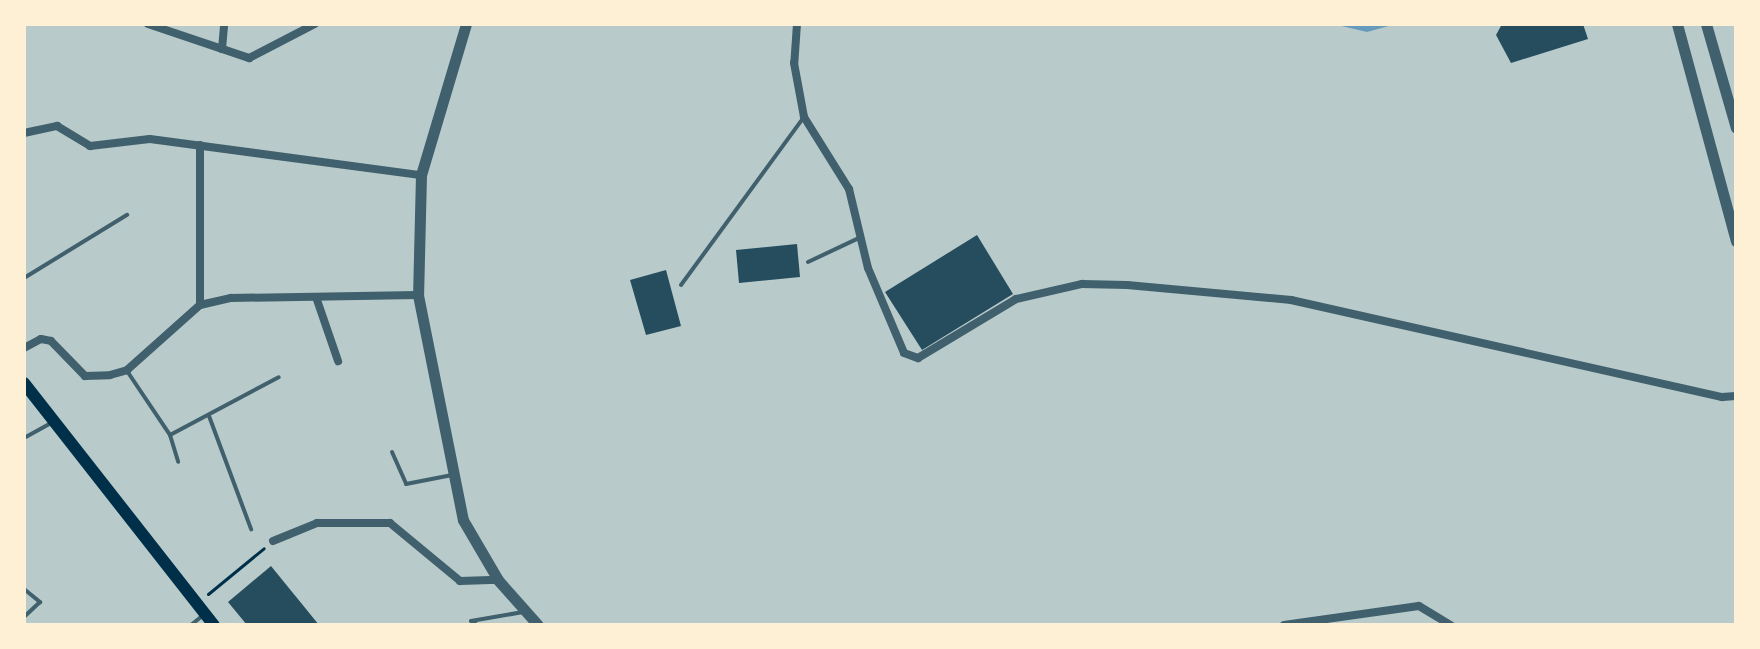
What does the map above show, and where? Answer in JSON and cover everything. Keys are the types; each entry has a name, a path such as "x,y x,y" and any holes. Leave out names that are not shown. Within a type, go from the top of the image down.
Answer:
{"main road":[{"path":"24,383 214,625"}],"street":[{"path":"148,24 249,58 263,55 315,24"},
{"path":"222,49 224,24"},
{"path":"466,24 421,175 418,295 463,520 498,580 538,625"},
{"path":"797,24 794,63 804,117 849,189 868,268 904,353 918,358 1016,299 1082,284 1127,285 1291,300 1736,398"},
{"path":"1677,24 1736,241"},
{"path":"1706,24 1736,128"},
{"path":"24,133 57,126 90,146 150,139 421,175"},
{"path":"200,145 200,305"},
{"path":"24,348 41,339 51,341 85,376 127,370 200,305 231,298 418,295"},
{"path":"316,297 338,361"},
{"path":"273,541 317,523 390,523 460,581 498,580"},
{"path":"1284,625 1419,606 1449,624"}],"lane":[{"path":"681,285 804,117"},
{"path":"24,278 127,215"},
{"path":"808,262 861,237"},
{"path":"127,370 170,435 178,462"},
{"path":"170,435 279,377"},
{"path":"209,416 251,529"},
{"path":"24,438 53,422"},
{"path":"392,452 406,484 454,474"},
{"path":"24,589 40,602 24,617"},
{"path":"477,625 471,621 525,612"},
{"path":"191,625 204,614"}],"path":[{"path":"207,595 273,541"}],"shaded area":[{"path":"24,24 1736,24 1736,625 24,625"}],"water":[{"path":"1333,24 1396,24 1367,32"}],"building":[{"path":"1502,24 1583,24 1588,39 1511,63 1496,35"},
{"path":"977,235 1013,294 922,350 885,292"},
{"path":"797,244 800,277 739,283 736,250"},
{"path":"666,270 681,326 646,335 630,280"},
{"path":"271,566 319,625 247,625 228,602"}]}
